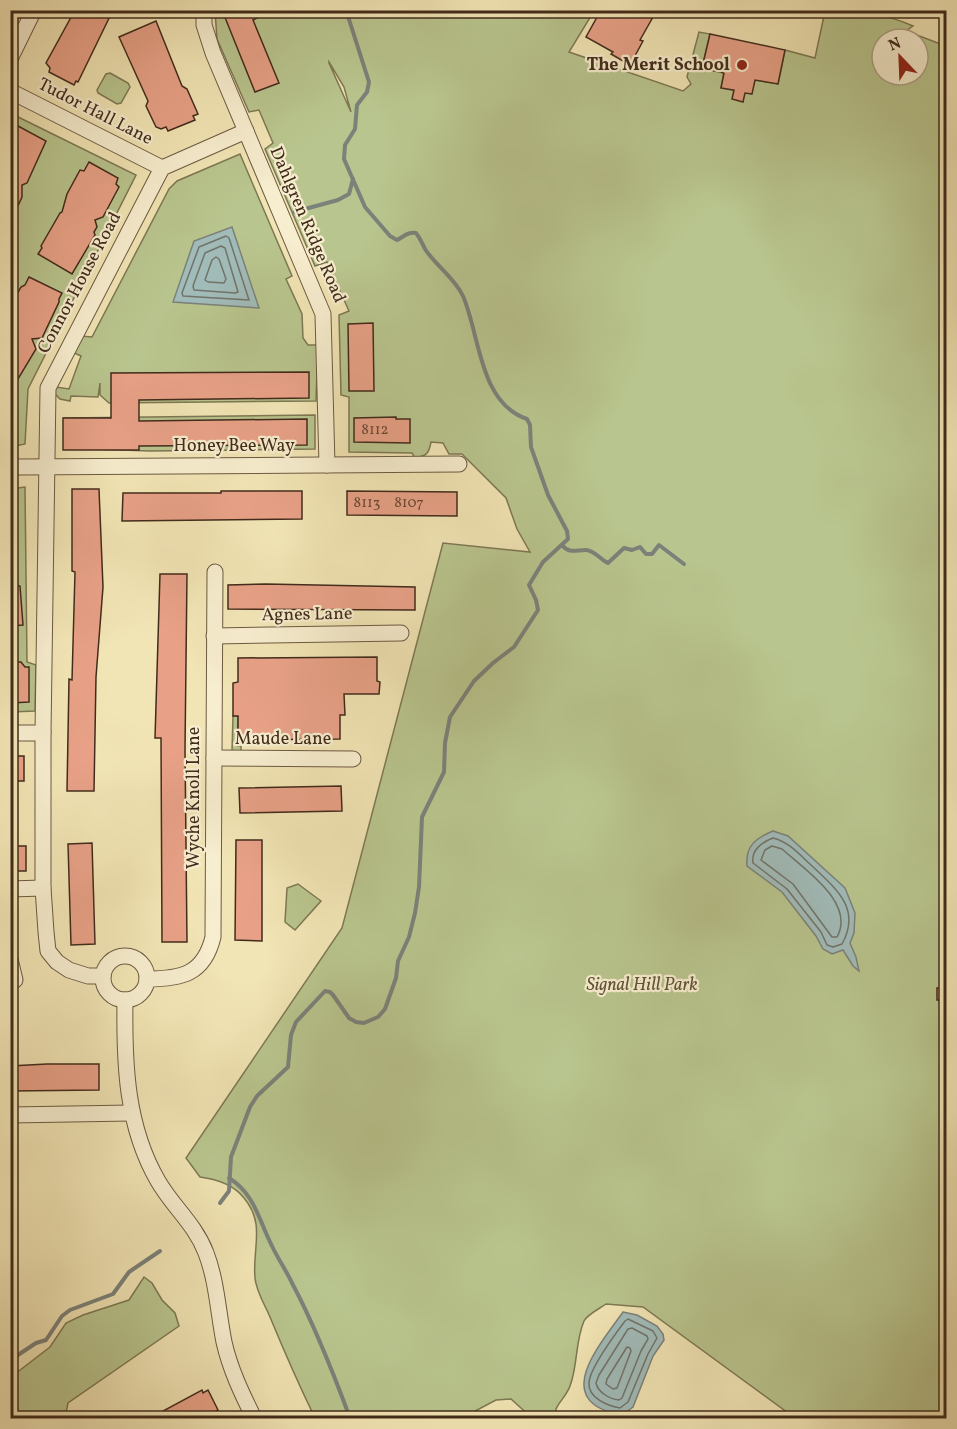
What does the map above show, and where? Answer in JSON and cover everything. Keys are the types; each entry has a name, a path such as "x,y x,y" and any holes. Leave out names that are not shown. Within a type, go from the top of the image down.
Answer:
{"street":[{"path":"10,59 34,10"},
{"name":"Dahlgren Ridge Road","path":"204,10 204,25 210,45 324,314 327,465"},
{"name":"Tudor Hall Lane","path":"10,91 162,168"},
{"path":"162,168 246,131"},
{"name":"Connor House Road","path":"103,976 88,976 69,970 57,962 48,951 43,888 43,733 48,388 162,168"},
{"name":"Honey Bee Way","path":"10,468 459,464"},
{"name":"Wyche Knoll Lane","path":"147,979 187,974 202,962 210,948 213,936 215,572"},
{"name":"Agnes Lane","path":"214,636 401,633"},
{"path":"10,733 43,733"},
{"name":"Maude Lane","path":"214,758 353,759"},
{"path":"10,889 43,888"},
{"path":"131,957 143,965 147,979 143,992 132,999 125,1000 118,999 106,990 103,976 110,962 116,958 131,957"},
{"path":"10,959 15,980"},
{"path":"125,1000 131,1113 138,1137 152,1170 190,1222 205,1251 216,1288 231,1366 253,1418"},
{"path":"10,1114 131,1113"}],"green space":[{"name":"Signal Hill Park","path":"215,11 594,11 569,52 683,91 691,84 687,77 699,32 710,34 702,68 724,73 721,88 751,94 755,80 778,84 785,50 815,58 825,11 859,12 892,18 913,26 870,27 870,87 930,87 930,40 946,46 946,1418 795,1418 643,1307 606,1304 584,1321 579,1337 573,1378 556,1409 554,1418 532,1418 511,1399 496,1400 462,1418 315,1418 257,1288 255,1267 257,1237 255,1217 251,1208 240,1193 229,1186 200,1177 186,1158 342,928 443,543 530,552 517,529 506,498 462,454 449,454 443,443 431,442 427,453 415,458 412,453 349,452 349,397 341,395 339,315 349,311 327,262 315,266 265,149 273,143 259,110 249,112 217,39","holes":["329,62 344,87 351,112"]},
{"path":"110,73 128,83 130,87 121,103 117,104 98,93 97,90 106,74"},
{"path":"10,113 136,175 28,389 25,444 11,447"},
{"path":"240,154 292,276 286,279 302,314 303,338 308,345 318,345 316,401 109,403 100,395 100,383 98,397 71,396 70,401 60,399 53,392 56,387 69,389 81,356 72,352 81,336 92,337 169,189 177,181"},
{"path":"315,415 315,449 150,451 65,448 64,418"},
{"path":"25,487 27,662 36,665 35,711 11,712 10,489"},
{"path":"233,716 238,716 237,746 241,746 241,751 232,751"},
{"path":"298,884 321,901 295,930 285,922 287,888"},
{"path":"144,1277 152,1283 162,1300 175,1313 179,1326 68,1403 65,1418 11,1418 11,1377 50,1347 66,1323 129,1300"}],"water":[{"path":"232,227 259,308 173,302 194,241"},
{"path":"773,831 788,836 845,888 855,913 854,933 850,943 859,971 843,950 832,954 823,949 816,936 782,892 747,866 750,848 761,837"},
{"path":"623,1312 637,1315 657,1326 664,1340 653,1356 633,1407 622,1415 600,1408 588,1398 584,1386 586,1371 593,1356"}],"building":[{"path":"75,10 113,10 78,82 76,81 74,85 49,72 50,68 46,63"},
{"path":"236,10 275,10 253,20 279,83 255,92 224,15"},
{"path":"601,10 657,10 640,40 643,41 630,65 611,54 613,52 586,37"},
{"path":"156,21 182,86 187,89 198,114 193,116 195,120 168,131 166,127 161,129 156,127 146,106 148,101 119,37"},
{"name":"The Merit School","path":"710,34 785,50 778,84 755,80 752,94 745,93 743,102 732,99 734,90 721,88 724,73 702,68"},
{"path":"18,126 46,141 27,183 22,185 22,197 10,223 10,135"},
{"path":"89,162 118,178 116,184 119,187 103,217 95,220 97,227 95,235 72,274 38,254 62,212 67,194 80,170 84,171"},
{"path":"29,277 62,293 42,338 32,339 36,349 18,379 10,374 10,307"},
{"path":"373,323 374,391 349,391 348,324"},
{"path":"309,372 309,398 139,400 139,421 307,419 307,445 139,446 139,450 63,450 63,418 111,418 111,373"},
{"path":"396,417 396,419 410,419 410,443 354,442 354,418"},
{"path":"72,489 99,489 103,587 96,677 94,791 67,791 69,679 72,680 75,572 72,571"},
{"path":"221,491 302,491 302,519 122,521 123,493 221,493"},
{"path":"347,491 457,492 457,516 347,515"},
{"path":"160,574 187,574 185,750 187,942 162,942 161,738 155,738"},
{"path":"10,584 20,586 23,625 10,626"},
{"path":"228,585 415,587 415,610 228,609"},
{"path":"377,657 379,694 344,694 345,715 340,715 340,739 238,740 238,716 233,716 233,683 238,682 238,658"},
{"path":"10,662 21,662 25,667 29,667 29,702 10,703"},
{"path":"10,756 24,756 24,781 10,781"},
{"path":"341,786 342,811 240,813 239,788"},
{"path":"236,840 262,840 262,941 235,940"},
{"path":"92,843 95,944 71,945 68,844"},
{"path":"10,846 26,846 26,871 10,871"},
{"path":"937,988 946,988 946,1000 937,1000"},
{"path":"99,1064 99,1090 10,1091 10,1066"},
{"path":"202,1390 203,1393 208,1390 218,1410 202,1419 167,1419 163,1411"}],"waterway":[{"path":"220,1203 229,1191 231,1157 250,1107 257,1096 288,1067 291,1035 296,1022 325,991 330,992 349,1018 356,1022 364,1023 378,1017 385,1009 396,978 398,961 409,937 415,913 419,887 422,817 444,772 445,743 450,717 474,681 514,647 538,610 529,585 543,562 568,539 567,531 548,495 531,447 530,425 527,419 511,411 499,399 490,383 483,366 469,312 459,289 429,255 416,233 407,234 397,240 390,236 365,207 344,159 345,145 355,129 357,105 367,92 369,82 346,10"},
{"path":"294,212 338,200 349,194 353,179"},
{"path":"562,545 570,551 589,550 608,563 624,548 632,550 640,547 646,554 652,554 659,545 684,564"},
{"path":"229,1178 238,1184 251,1200 274,1251 316,1332 350,1418"},
{"path":"10,1364 18,1355 36,1343 46,1340 62,1316 70,1310 113,1294 129,1272 160,1251"}],"place":[{"name":"The Merit School","path":"742,65"}]}
